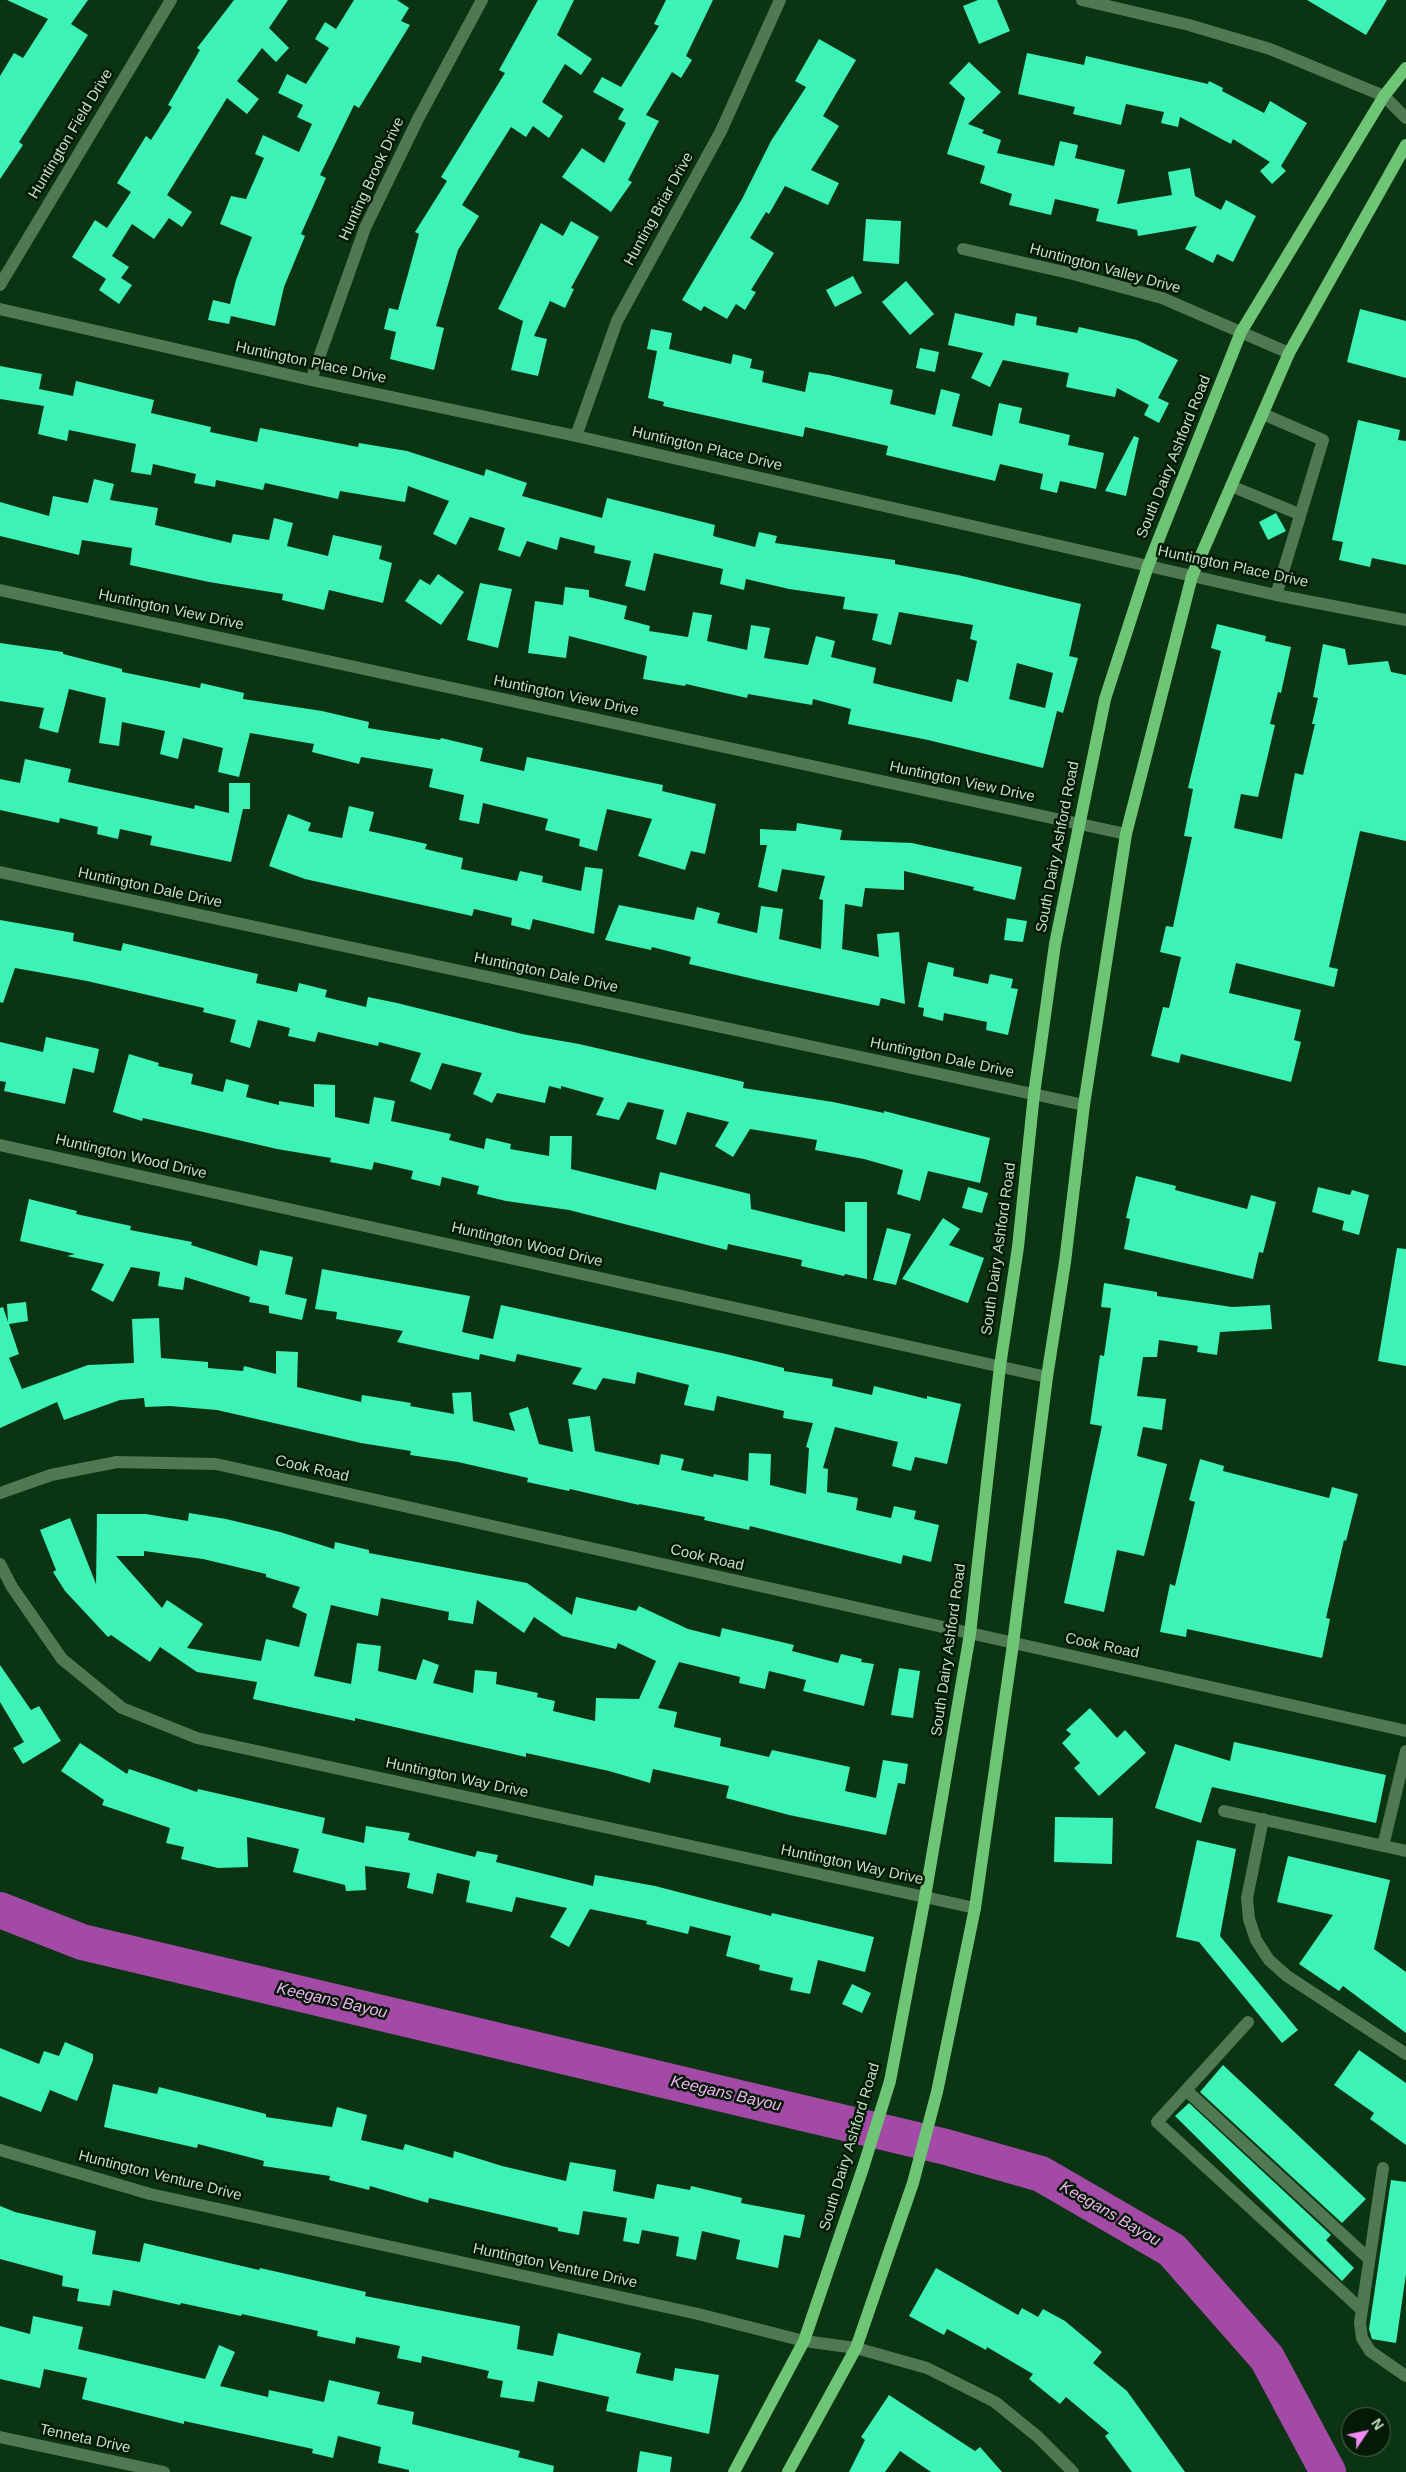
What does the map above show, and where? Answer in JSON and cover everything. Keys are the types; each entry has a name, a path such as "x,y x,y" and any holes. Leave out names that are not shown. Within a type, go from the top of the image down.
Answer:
{"main road":[{"name":"South Dairy Ashford Road","path":"734,2472 804,2341 863,2168 890,2081 925,1897 970,1634 1000,1366 1018,1247 1034,1094 1055,944 1105,699 1148,566 1241,332 1384,96 1406,68"},
{"path":"788,2472 856,2348 912,2183 937,2092 975,1908 1013,1644 1084,1105 1126,834 1192,576 1289,353 1406,145"}],"street":[{"name":"Huntington Field Drive","path":"0,285 171,0"},
{"name":"Hunting Brook Drive","path":"310,380 365,228 418,119 482,0"},
{"name":"Hunting Briar Drive","path":"576,436 617,321 721,131 780,0"},
{"path":"1082,0 1189,25 1270,49 1384,96 1406,118"},
{"name":"Huntington Valley Drive","path":"963,249 1073,274 1162,298 1289,353"},
{"name":"Huntington Place Drive","path":"0,309 310,380 576,436 1276,595 1406,620"},
{"path":"1263,414 1323,440 1276,595"},
{"path":"1232,486 1299,514"},
{"name":"Huntington View Drive","path":"0,590 1126,834"},
{"name":"Huntington Dale Drive","path":"0,872 1084,1105"},
{"name":"Huntington Wood Drive","path":"0,1145 1047,1377"},
{"name":"Cook Road","path":"0,1493 51,1475 117,1462 216,1464 1406,1731"},
{"name":"Huntington Way Drive","path":"0,1564 12,1587 62,1659 122,1708 197,1738 975,1908"},
{"path":"1383,1846 1406,1751"},
{"path":"1224,1811 1406,1851"},
{"path":"1263,1819 1247,1898 1249,1919 1256,1940 1269,1960 1287,1976 1406,2054"},
{"path":"1248,2022 1157,2122 1362,2310"},
{"path":"1186,2090 1369,2258"},
{"name":"Huntington Venture Drive","path":"0,2150 150,2194 698,2314 804,2341 856,2348 927,2368 995,2402 1038,2436 1073,2472"},
{"path":"1383,2168 1369,2258 1361,2331 1370,2351 1406,2376"},
{"name":"Tenneta Drive","path":"0,2437 164,2472"}],"building":[{"path":"7,0 88,0 71,24 88,35 19,142 23,145 0,179 0,76 14,53 23,58 48,19"},
{"path":"234,0 288,0 269,28 289,48 276,62 262,48 237,81 259,99 247,114 227,98 167,195 192,212 182,227 169,218 154,239 132,224 112,256 129,267 121,278 132,285 119,304 99,290 106,279 72,257 95,220 107,228 131,192 117,183 146,136 151,140 172,107 168,105 200,50 197,48"},
{"path":"354,0 397,0 409,8 401,21 410,25 359,108 354,105 320,175 326,178 301,234 305,236 284,287 275,326 231,316 229,324 208,320 213,300 230,304 236,280 252,237 220,224 231,196 246,199 264,158 255,154 263,135 299,152 312,124 297,117 303,105 278,93 287,74 306,84 329,48 315,39 325,22 336,29"},
{"path":"538,0 574,0 557,35 592,59 581,75 565,64 542,102 563,116 549,138 533,126 526,137 511,127 462,205 479,216 458,250 436,326 444,328 434,370 390,359 396,332 384,329 389,308 398,310 419,234 415,232 447,181 441,177 505,73 499,70"},
{"path":"666,0 713,0 686,56 692,60 681,78 672,72 646,115 659,121 628,180 632,182 611,212 562,177 582,148 604,163 626,123 618,119 624,109 593,92 602,77 621,87 659,26 654,24"},
{"path":"978,0 997,0 1010,31 979,44 963,6"},
{"path":"1307,0 1387,0 1366,35"},
{"path":"819,39 856,60 823,116 839,126 811,170 839,183 828,205 785,186 769,214 766,212 750,238 774,253 751,290 756,292 745,310 736,304 727,319 704,306 701,311 682,300 742,199 771,141 806,87 795,81"},
{"path":"1027,53 1084,65 1086,56 1208,84 1209,81 1223,88 1222,91 1264,113 1270,101 1307,123 1281,166 1286,171 1272,184 1260,171 1270,162 1233,139 1231,144 1180,117 1178,127 1161,123 1164,112 1126,104 1121,125 1073,114 1075,107 1018,94"},
{"path":"969,62 1001,92 968,124 984,130 982,133 1001,140 997,153 1054,166 1060,141 1078,145 1075,158 1125,170 1117,204 1172,195 1168,172 1190,168 1195,196 1221,210 1226,200 1256,216 1233,262 1217,254 1213,263 1185,249 1197,226 1138,236 1137,230 1096,221 1099,209 1055,199 1051,215 1009,205 1012,194 980,183 985,166 947,154 965,98 949,83"},
{"path":"866,219 901,221 899,264 863,261"},
{"path":"571,221 599,237 571,288 574,289 565,308 550,301 534,336 547,339 538,376 511,370 523,321 498,309 541,223 563,236"},
{"path":"853,276 862,293 835,307 826,290"},
{"path":"906,281 934,314 910,335 882,302"},
{"path":"1360,309 1406,321 1406,378 1347,362"},
{"path":"955,313 1014,326 1016,313 1037,317 1036,325 1077,333 1079,327 1137,340 1178,360 1158,398 1169,403 1159,423 1144,415 1149,405 1117,388 1115,397 1066,387 1069,373 1003,360 990,387 971,378 983,353 948,345"},
{"path":"651,329 672,333 669,349 731,364 733,354 752,359 750,368 764,371 762,382 805,392 809,372 829,375 893,390 890,404 935,415 941,389 960,394 952,426 992,436 999,403 1022,408 1019,423 1070,435 1068,445 1104,453 1096,489 1060,481 1057,493 1040,489 1043,474 1000,464 995,481 886,455 888,446 805,427 803,437 663,406 664,402 648,398 657,351 647,349"},
{"path":"920,348 939,352 935,372 916,368"},
{"path":"0,366 42,374 39,389 73,396 76,381 154,400 151,413 211,427 210,432 257,442 260,428 358,447 359,443 407,451 484,476 486,469 527,483 522,496 602,518 607,498 715,525 713,536 755,547 759,532 777,536 775,543 895,560 895,564 958,575 1081,604 1069,656 1078,658 1063,713 1057,711 1043,768 928,740 848,724 851,709 813,699 812,705 748,694 747,698 686,684 685,686 643,679 647,656 569,636 566,658 528,653 535,601 563,605 565,587 589,590 589,597 627,606 624,619 650,626 649,631 688,637 693,612 712,615 707,641 747,650 751,625 770,628 764,658 808,665 816,636 835,641 831,657 876,668 873,683 952,702 957,679 968,682 977,641 970,639 973,625 899,612 891,645 872,640 878,614 843,609 845,597 789,589 746,579 744,590 720,584 723,569 654,553 645,591 625,586 631,561 594,553 595,546 560,537 557,550 527,541 520,557 498,550 505,528 470,517 456,545 433,534 449,501 408,486 405,502 340,491 338,499 265,483 263,490 216,480 215,487 194,483 196,474 153,464 151,475 131,472 136,444 69,430 67,441 38,434 44,406 0,399","holes":["1017,663 1053,673 1045,708 1009,699"]},
{"path":"1358,420 1400,430 1398,440 1406,441 1406,565 1372,558 1370,567 1339,560 1343,542 1332,540"},
{"path":"1134,436 1139,438 1126,496 1105,491"},
{"path":"94,479 114,484 110,500 158,508 155,525 231,543 233,534 269,540 274,518 293,523 287,546 328,556 333,535 382,546 379,559 392,563 383,603 329,590 324,610 282,600 283,594 209,582 130,565 132,548 82,540 79,555 0,536 0,502 49,516 53,496 88,503"},
{"path":"1276,513 1286,531 1268,540 1259,522"},
{"path":"438,574 464,592 441,625 405,601 420,579 430,585"},
{"path":"480,583 512,589 498,648 467,640"},
{"path":"1217,624 1266,636 1265,641 1291,647 1281,693 1278,692 1270,724 1275,725 1258,797 1241,794 1234,828 1282,839 1295,773 1303,775 1315,724 1312,724 1318,698 1313,697 1323,644 1345,649 1348,665 1388,661 1391,672 1406,675 1406,841 1360,831 1329,967 1338,969 1334,987 1236,963 1229,993 1301,1010 1294,1040 1301,1042 1291,1082 1181,1054 1179,1063 1151,1056 1163,1007 1169,1008 1181,957 1160,952 1166,926 1173,927 1192,837 1184,836 1193,789 1188,788 1221,651 1211,648"},
{"path":"0,643 63,652 63,654 122,669 122,672 200,688 201,683 244,693 243,699 322,711 369,722 368,728 440,740 441,738 483,748 480,761 524,771 527,757 663,785 662,791 716,804 705,854 691,851 685,870 638,856 652,819 607,809 597,851 579,846 580,839 545,830 548,819 483,803 479,824 459,820 464,795 429,787 433,769 361,757 359,764 312,752 314,744 250,733 239,777 218,772 223,748 183,738 178,759 160,754 165,731 122,722 119,746 99,743 106,698 69,689 58,733 39,728 44,708 0,701"},
{"path":"25,759 71,769 68,782 194,809 195,805 229,813 229,783 250,783 250,809 243,809 231,862 150,845 152,836 120,829 118,839 97,834 98,827 60,818 59,823 0,810 0,779 20,783"},
{"path":"349,806 374,812 369,831 427,844 425,849 463,858 461,869 517,881 520,871 543,876 542,882 581,891 585,867 603,869 594,934 533,919 530,930 511,925 512,918 474,909 472,916 305,879 269,866 288,814 311,823 308,831 342,838"},
{"path":"797,823 842,830 840,840 912,843 1022,867 1015,900 973,890 974,887 904,871 904,890 865,888 862,907 845,904 842,949 879,957 877,934 899,932 905,1004 881,998 879,1006 689,964 691,957 652,947 651,950 605,940 619,905 694,920 697,907 720,913 717,923 757,933 761,906 783,909 779,939 821,949 823,900 819,899 825,876 782,869 777,892 758,887 767,845 760,845 760,829 796,831"},
{"path":"1007,918 1027,921 1023,942 1004,940"},
{"path":"0,920 74,933 73,941 121,951 123,943 258,974 256,983 297,992 299,983 327,990 325,997 366,1007 368,997 397,1003 522,1034 579,1044 744,1082 743,1088 833,1102 884,1113 884,1111 990,1138 980,1183 928,1171 920,1201 897,1194 903,1170 864,1159 815,1150 817,1140 750,1129 733,1157 715,1146 729,1122 687,1112 676,1145 656,1139 664,1110 628,1102 619,1120 596,1115 604,1098 561,1086 561,1089 549,1086 545,1103 497,1093 492,1103 473,1094 482,1073 442,1063 431,1090 410,1081 421,1053 379,1042 378,1046 318,1032 315,1042 288,1036 290,1028 258,1020 250,1048 230,1042 236,1020 203,1012 204,1008 87,981 15,968 3,1003 0,1002"},
{"path":"928,962 954,968 953,976 988,984 990,974 1013,979 1011,988 1018,989 1008,1035 986,1030 987,1022 944,1013 943,1021 923,1016 924,1008 918,1007"},
{"path":"46,1037 99,1049 94,1073 73,1068 65,1104 4,1091 6,1082 0,1081 0,1042 43,1052"},
{"path":"129,1054 159,1063 158,1066 193,1074 191,1084 223,1092 226,1079 249,1085 246,1097 279,1105 279,1101 314,1107 314,1084 335,1085 335,1117 369,1124 374,1097 395,1101 391,1121 451,1134 449,1140 484,1149 486,1138 511,1144 510,1149 549,1156 550,1136 572,1136 571,1169 656,1190 660,1172 750,1194 751,1209 845,1232 845,1202 867,1202 867,1279 845,1274 844,1276 801,1266 802,1260 728,1244 727,1250 569,1210 506,1201 477,1194 479,1186 442,1177 440,1186 411,1179 413,1171 374,1162 372,1170 330,1162 331,1158 277,1149 143,1118 142,1121 113,1112"},
{"path":"1136,1176 1176,1186 1175,1190 1247,1209 1251,1195 1276,1202 1263,1253 1259,1252 1253,1279 1124,1249 1130,1219 1126,1218"},
{"path":"968,1187 988,1193 982,1213 962,1208"},
{"path":"1318,1187 1350,1195 1352,1190 1369,1195 1359,1235 1342,1230 1344,1221 1312,1212"},
{"path":"29,1199 77,1211 76,1214 131,1226 130,1230 192,1242 191,1245 257,1266 260,1250 293,1257 285,1294 307,1299 302,1320 269,1313 269,1306 249,1302 250,1297 185,1277 183,1290 158,1286 160,1272 131,1267 113,1302 91,1290 104,1264 67,1256 75,1254 20,1241"},
{"path":"943,1218 960,1229 949,1245 984,1258 968,1303 902,1279"},
{"path":"887,1228 911,1234 896,1285 873,1280"},
{"path":"1397,1248 1406,1249 1406,1366 1378,1361"},
{"path":"322,1269 470,1296 462,1332 493,1339 501,1305 726,1354 784,1368 784,1371 833,1379 832,1386 872,1395 874,1386 927,1399 927,1396 961,1404 947,1464 915,1457 911,1471 892,1466 898,1442 835,1427 823,1468 828,1469 827,1492 858,1498 856,1510 891,1518 894,1506 916,1511 914,1519 939,1525 931,1562 903,1555 901,1564 750,1526 749,1530 704,1520 705,1517 527,1482 528,1478 458,1462 410,1455 411,1451 361,1443 217,1410 170,1406 145,1407 144,1398 120,1400 64,1420 57,1402 0,1428 0,1308 3,1307 8,1322 7,1304 26,1302 28,1321 9,1324 19,1354 9,1358 22,1389 88,1365 134,1363 132,1319 159,1318 161,1358 208,1362 208,1368 243,1371 244,1366 276,1374 276,1351 298,1352 297,1387 361,1402 362,1395 411,1403 410,1406 454,1414 452,1393 471,1392 473,1421 515,1431 509,1413 528,1407 539,1444 573,1452 568,1419 590,1416 595,1451 659,1465 661,1454 684,1459 681,1470 713,1477 714,1474 748,1481 749,1453 771,1454 770,1485 806,1494 809,1448 806,1447 813,1423 783,1418 784,1411 717,1396 714,1411 684,1405 689,1385 637,1372 635,1384 603,1378 596,1390 572,1384 582,1368 517,1354 515,1362 480,1354 479,1360 397,1342 403,1331 336,1319 337,1312 315,1309"},
{"path":"1104,1283 1157,1292 1157,1296 1232,1307 1270,1305 1272,1329 1220,1332 1217,1355 1197,1352 1198,1346 1159,1340 1157,1357 1143,1357 1137,1396 1166,1399 1162,1430 1143,1427 1137,1456 1167,1464 1144,1556 1117,1550 1104,1612 1064,1603 1102,1426 1090,1424 1100,1355 1104,1356 1111,1308 1101,1307"},
{"path":"1200,1459 1224,1466 1223,1471 1329,1498 1332,1487 1358,1494 1346,1541 1344,1540 1326,1618 1330,1619 1322,1658 1187,1629 1186,1637 1160,1632 1170,1584 1175,1586 1195,1502 1189,1500"},
{"path":"189,1513 226,1519 280,1532 334,1549 335,1542 369,1550 369,1553 527,1583 572,1615 576,1597 636,1611 639,1606 688,1629 720,1637 722,1628 794,1645 792,1651 838,1663 841,1654 862,1659 861,1662 874,1664 864,1706 803,1691 806,1680 769,1671 765,1689 739,1683 740,1677 679,1662 658,1708 677,1712 674,1727 721,1738 720,1746 769,1757 772,1750 850,1767 845,1791 876,1798 883,1760 908,1764 905,1784 898,1783 886,1835 789,1815 726,1798 729,1786 653,1769 650,1783 609,1771 526,1753 526,1757 355,1718 355,1721 253,1699 257,1682 197,1672 160,1647 150,1662 111,1635 108,1637 65,1591 53,1572 56,1570 40,1530 70,1518 96,1584 97,1514 146,1514 188,1521","holes":["144,1551 203,1559 266,1574 266,1577 300,1587 292,1607 307,1614 299,1647 266,1639 261,1661 187,1648 203,1624 167,1600 162,1608 116,1556 144,1556","381,1598 449,1612 448,1620 473,1624 477,1600 524,1633 534,1617 562,1636 616,1649 618,1643 656,1661 639,1699 596,1698 595,1721 553,1711 555,1701 537,1697 538,1693 496,1684 497,1672 475,1670 473,1693 433,1683 439,1665 423,1659 416,1680 378,1671 381,1646 357,1643 351,1684 314,1676 331,1605 378,1616"]},
{"path":"0,1665 31,1710 39,1706 61,1741 23,1764 13,1748 24,1742 0,1702"},
{"path":"899,1668 920,1671 913,1718 891,1715"},
{"path":"1090,1708 1117,1738 1125,1730 1146,1753 1099,1796 1074,1768 1080,1763 1062,1743 1071,1734 1066,1730"},
{"path":"1234,1742 1386,1775 1376,1823 1212,1787 1201,1823 1155,1808 1175,1744 1230,1761"},
{"path":"80,1743 127,1774 129,1769 197,1792 198,1789 325,1818 322,1833 364,1843 366,1826 410,1833 408,1840 475,1857 477,1851 498,1855 496,1862 593,1886 595,1875 655,1886 771,1916 772,1913 874,1937 865,1972 818,1960 810,1994 790,1990 793,1978 759,1970 760,1965 726,1956 731,1936 690,1926 688,1934 646,1924 647,1921 590,1909 569,1947 550,1937 567,1908 516,1897 512,1912 466,1902 470,1881 437,1873 433,1894 407,1888 410,1873 365,1866 366,1890 346,1891 345,1885 293,1872 299,1849 247,1837 248,1867 218,1868 181,1859 184,1847 166,1843 170,1828 102,1805 104,1800 61,1771"},
{"path":"1055,1817 1113,1818 1112,1864 1054,1862"},
{"path":"1197,1840 1236,1849 1220,1936 1298,2030 1282,2043 1199,1942 1176,1937"},
{"path":"1288,1856 1390,1880 1374,1949 1406,1972 1406,2033 1343,1986 1339,1991 1299,1964 1333,1915 1277,1902"},
{"path":"852,1984 871,1993 862,2013 842,2004"},
{"path":"65,2042 93,2054 93,2060 77,2101 50,2090 41,2112 0,2096 0,2048 39,2064 44,2051 59,2056"},
{"path":"1359,2050 1406,2083 1406,2145 1370,2119 1374,2113 1334,2085"},
{"path":"1223,2065 1366,2199 1342,2223 1200,2092"},
{"path":"113,2084 157,2094 159,2087 266,2114 266,2117 332,2127 337,2107 367,2115 361,2140 403,2150 405,2144 453,2158 454,2151 502,2166 566,2181 570,2162 616,2170 613,2191 654,2199 657,2184 690,2190 691,2186 742,2198 741,2203 805,2215 800,2238 784,2235 778,2268 736,2259 740,2240 702,2231 696,2260 676,2256 679,2237 642,2230 639,2244 623,2241 627,2218 583,2211 579,2235 558,2231 558,2228 429,2198 428,2203 370,2186 369,2190 329,2180 330,2176 263,2166 264,2161 198,2144 197,2148 104,2127"},
{"path":"1189,2103 1331,2235 1326,2240 1354,2268 1342,2281 1175,2116"},
{"path":"1391,2180 1406,2182 1406,2274 1396,2343 1372,2339 1369,2329"},
{"path":"0,2206 15,2212 96,2231 92,2254 140,2262 144,2243 259,2270 260,2268 366,2292 365,2296 520,2326 517,2349 553,2356 558,2333 641,2353 636,2373 673,2381 675,2368 719,2375 709,2434 606,2411 609,2397 538,2381 534,2402 500,2397 503,2381 487,2378 489,2371 422,2356 421,2363 397,2358 400,2346 356,2337 355,2344 317,2336 318,2331 242,2314 241,2316 181,2303 180,2305 113,2290 110,2306 77,2301 79,2289 62,2286 63,2276 0,2259"},
{"path":"936,2268 1018,2315 1022,2308 1038,2317 1043,2309 1065,2321 1102,2352 1093,2363 1127,2391 1185,2472 1132,2472 1105,2436 1109,2433 1066,2397 1060,2404 1029,2379 1033,2374 987,2347 986,2350 947,2329 944,2335 909,2316"},
{"path":"33,2316 83,2327 78,2349 205,2379 219,2345 235,2352 220,2386 268,2397 269,2390 324,2402 329,2380 380,2392 377,2404 414,2412 412,2424 520,2451 518,2457 554,2466 553,2472 409,2472 409,2470 378,2463 381,2447 338,2436 333,2458 312,2453 313,2449 184,2421 184,2424 82,2399 87,2378 44,2369 40,2388 0,2379 0,2326 30,2334"},
{"path":"889,2395 975,2451 980,2447 1002,2472 931,2472 900,2451 885,2472 849,2472 865,2440 861,2437"},
{"path":"640,2451 672,2457 670,2472 637,2472"}],"waterway":[{"name":"Keegans Bayou","path":"0,1910 82,1942 946,2147 1041,2174 1172,2250 1267,2358 1328,2472"}]}
